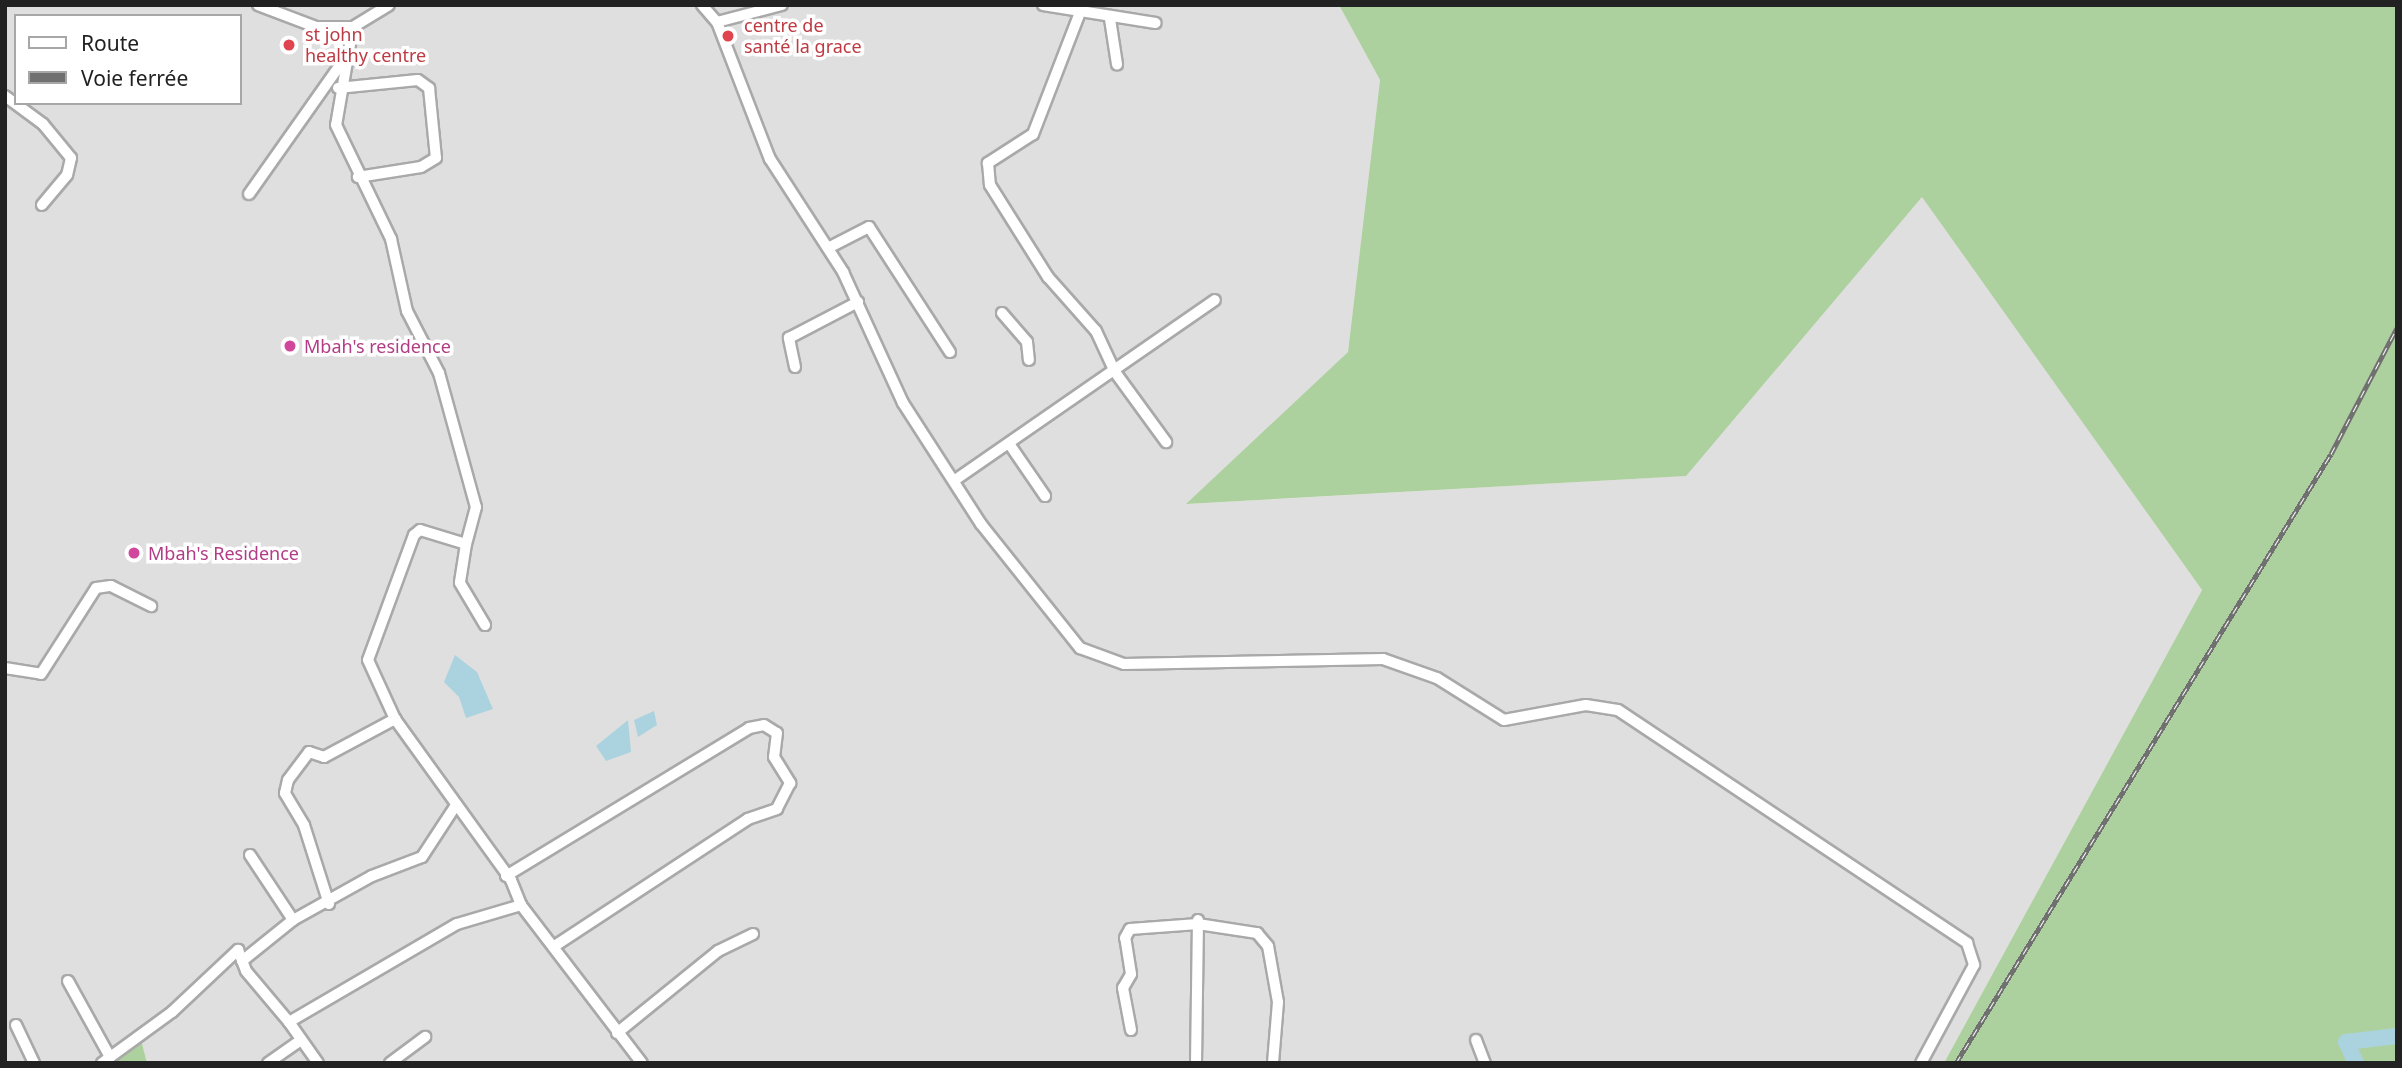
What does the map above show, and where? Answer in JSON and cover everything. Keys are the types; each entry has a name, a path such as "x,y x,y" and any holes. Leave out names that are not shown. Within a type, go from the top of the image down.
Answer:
{"street":[{"path":"258,5 316,27 353,27 389,5"},
{"path":"702,5 717,22 770,159 828,248 858,302 903,403 1059,625 1096,659 1164,664 1383,659 1437,678 1504,720 1586,705 1618,710 1967,943 1974,965 1920,1063"},
{"path":"717,22 782,5"},
{"path":"1043,5 1079,15 1156,23"},
{"path":"1079,15 1033,134 988,163 990,185 1048,277 1096,331 1115,372 1167,442"},
{"path":"1111,19 1117,64"},
{"path":"353,27 338,88 335,125 358,177 391,239 407,311 439,373 474,491 460,583 485,625"},
{"path":"249,194 344,60"},
{"path":"338,88 418,80 429,88 436,158 421,167 358,177"},
{"path":"17,105 43,124 71,158 66,176 42,205"},
{"path":"828,248 869,227 950,352"},
{"path":"955,480 1010,445 1215,300"},
{"path":"795,366 789,338 858,302"},
{"path":"1002,313 1027,342 1029,360"},
{"path":"1010,445 1045,496"},
{"path":"466,544 420,530 414,536 368,660 395,719 511,880 521,905 556,945 617,1033 642,1063"},
{"path":"5,668 41,674 96,588 111,586 151,606"},
{"path":"329,904 304,825 285,793 288,780 309,752 324,757 395,719"},
{"path":"506,876 749,728 764,724 777,733 774,757 790,783 777,809 748,819 556,945"},
{"path":"242,961 293,920 329,904 372,876 422,857 456,805"},
{"path":"250,855 293,920"},
{"path":"289,1022 457,925 521,905"},
{"path":"1196,1063 1198,921"},
{"path":"1131,1031 1124,988 1131,974 1125,938 1130,929 1198,921 1263,936 1278,1002 1273,1063"},
{"path":"617,1033 718,951 753,934"},
{"path":"68,981 106,1060 172,1012 238,950 242,961 318,1063"},
{"path":"16,1026 34,1063"},
{"path":"390,1063 425,1037"},
{"path":"268,1063 301,1040"},
{"path":"1476,1040 1485,1063"}],"shaded area":[{"path":"5,5 1339,5 1380,80 1348,352 1188,504 1685,476 1922,196 2202,590 1944,1063 147,1063 140,1037 104,1063 5,1063"}],"green space":[{"path":"1339,5 2397,5 2397,1063 1944,1063 2202,590 1922,197 1686,476 1186,504 1348,352 1380,80"},
{"path":"140,1036 147,1063 104,1063"}],"water":[{"path":"455,655 477,672 493,709 466,718 459,697 444,682"},
{"path":"654,711 657,725 638,737 634,720"},
{"path":"628,720 631,752 606,761 596,746"}],"waterway":[{"path":"2356,1063 2346,1042 2397,1036"}],"railway":[{"path":"1956,1063 2331,454 2397,328"}],"place":[{"name":"centre de santé la grace","path":"728,36"},
{"name":"st john healthy centre","path":"289,45"},
{"name":"Mbah's residence","path":"290,346"},
{"name":"Mbah's Residence","path":"134,553"}]}
